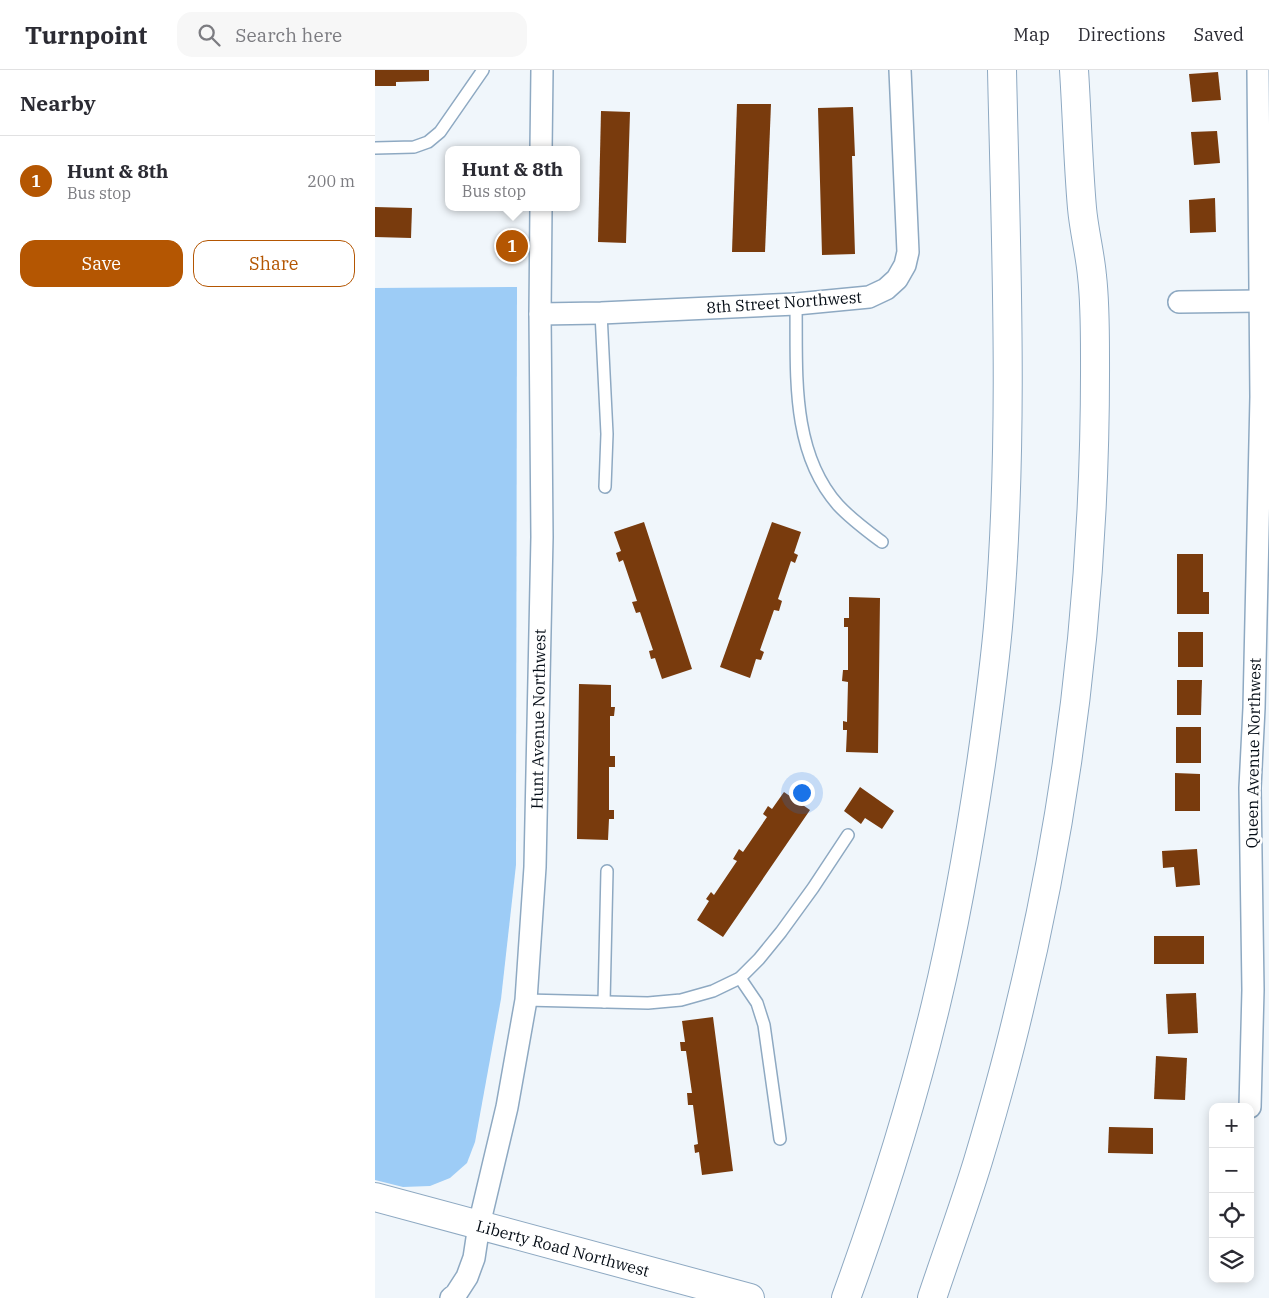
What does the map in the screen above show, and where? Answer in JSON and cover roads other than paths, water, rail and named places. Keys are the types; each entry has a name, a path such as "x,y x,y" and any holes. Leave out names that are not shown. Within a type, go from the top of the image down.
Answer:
{"main road":[{"path":"846,1298 893,1160 936,1005 974,811 991,694 999,615 1003,548 1007,388 1002,70"},
{"path":"931,1298 977,1163 1019,1011 1051,858 1064,783 1074,704 1086,589 1091,510 1095,354 1093,276 1082,210 1074,70"},
{"name":"Liberty Road Northwest","path":"375,1197 750,1298"}],"street":[{"path":"541,146 542,70"},
{"name":"8th Street Northwest","path":"540,314 796,304 869,297 886,289 897,279 905,264 907,252 900,70"},
{"name":"Queen Avenue Northwest","path":"1250,1103 1253,990 1250,788 1254,708 1261,416 1258,70"},
{"name":"Hunt Avenue Northwest","path":"451,1298 456,1294 467,1277 475,1258 479,1226 507,1107 526,1000 535,867 542,537 541,211"},
{"path":"1179,302 1261,300"}],"lane":[{"path":"375,148 414,147 428,142 440,132 483,70"},
{"path":"796,304 797,385 803,433 810,458 823,484 837,504 858,524 882,542"},
{"path":"601,313 607,434 605,488"},
{"path":"526,1000 648,1003 681,1000 713,991 740,978 759,960 781,932 848,836"},
{"path":"604,1002 607,871"},
{"path":"740,978 757,1002 764,1025 780,1140"}],"place":[{"name":"Hunt & 8th","path":"512,246"}]}
